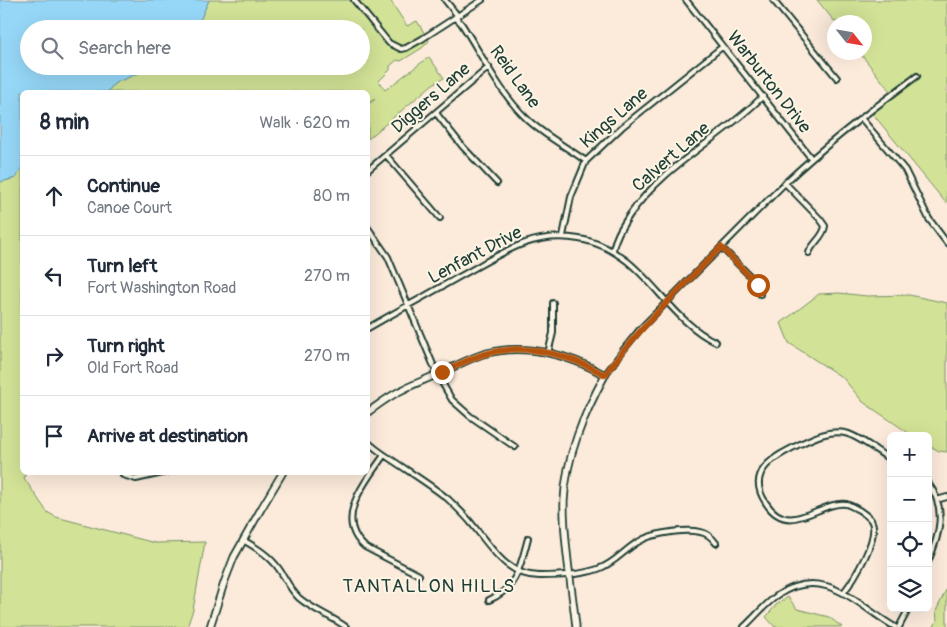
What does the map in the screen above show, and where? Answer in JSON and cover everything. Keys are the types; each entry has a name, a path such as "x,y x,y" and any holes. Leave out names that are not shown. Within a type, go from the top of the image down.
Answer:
{"main road":[{"path":"370,411 400,391 488,353 508,350 548,352 584,364 605,375 583,419 567,476 564,513 576,627"},
{"path":"210,627 229,570 243,540 281,475"}],"street":[{"path":"354,0 389,43 399,49 410,46 482,0"},
{"name":"Reid Lane","path":"446,0 510,99 526,118 586,161"},
{"name":"Warburton Drive","path":"686,0 811,158"},
{"path":"773,0 837,78"},
{"name":"Kings Lane","path":"563,236 571,197 586,161 622,127 722,47"},
{"name":"Diggers Lane","path":"370,168 489,67"},
{"path":"605,375 630,342 667,302 811,158 917,76"},
{"name":"Calvert Lane","path":"613,250 620,230 645,196 683,160 763,96"},
{"path":"436,113 463,147 497,183"},
{"path":"861,118 905,170 929,219 947,243"},
{"path":"386,155 440,218"},
{"path":"785,183 825,226 824,231 809,253"},
{"path":"370,231 388,257 437,374 452,400 470,416 515,446"},
{"name":"Lenfant Drive","path":"370,325 409,306 508,250 532,239 563,236 591,241 613,250 636,269 701,335 716,342"},
{"path":"721,247 756,282 760,294"},
{"path":"548,352 552,333 553,303"},
{"path":"844,592 865,556 873,529 870,519 854,507 843,504 799,517 784,517 770,509 763,498 759,487 761,475 764,467 776,456 815,437 830,432 850,435 887,458"},
{"path":"370,444 448,500 471,523 497,556 519,572 540,576 570,575 604,566 614,561 638,542 654,535 696,531 707,534 716,543"},
{"path":"384,455 353,504 351,517 354,531 365,547 419,575"},
{"path":"123,475 136,479 154,475"},
{"path":"932,489 940,500 942,515 942,525 932,551"},
{"path":"940,500 947,497"},
{"path":"489,600 507,589 519,572 528,538"},
{"path":"243,540 271,560 300,599 346,627"},
{"path":"744,627 777,596 795,586 814,584 844,592 897,627 906,612"}],"green space":[{"path":"209,0 390,0 407,26 417,21 429,41 422,48 401,61 397,60 390,66 390,70 379,81 385,90 429,57 444,78 433,84 370,137 370,103 375,99 370,102 370,90 109,90 115,83 134,75 370,75 370,20 200,20"},
{"path":"817,0 947,0 946,203 872,113 893,95 866,60 872,60 872,15 829,15"},
{"path":"20,171 20,475 25,475 24,478 47,512 56,517 155,543 205,542 193,610 187,627 0,627 0,182 16,178"},
{"path":"819,294 909,295 947,303 947,452 932,447 932,432 907,432 863,402 843,378 789,343 781,323"},
{"path":"947,588 947,627 934,627 937,620 936,611"},
{"path":"788,597 797,609 829,617 842,627 775,627 766,617 776,605"}],"water":[{"path":"0,0 209,0 200,20 20,20 20,75 134,75 115,83 109,90 20,90 20,171 16,178 0,182"}],"district":[{"name":"TANTALLON HILLS","path":"429,586"}],"route":[{"path":"442,372 476,356 508,350 519,350 548,352 584,364 605,375 641,328 721,247 758,285"}]}
